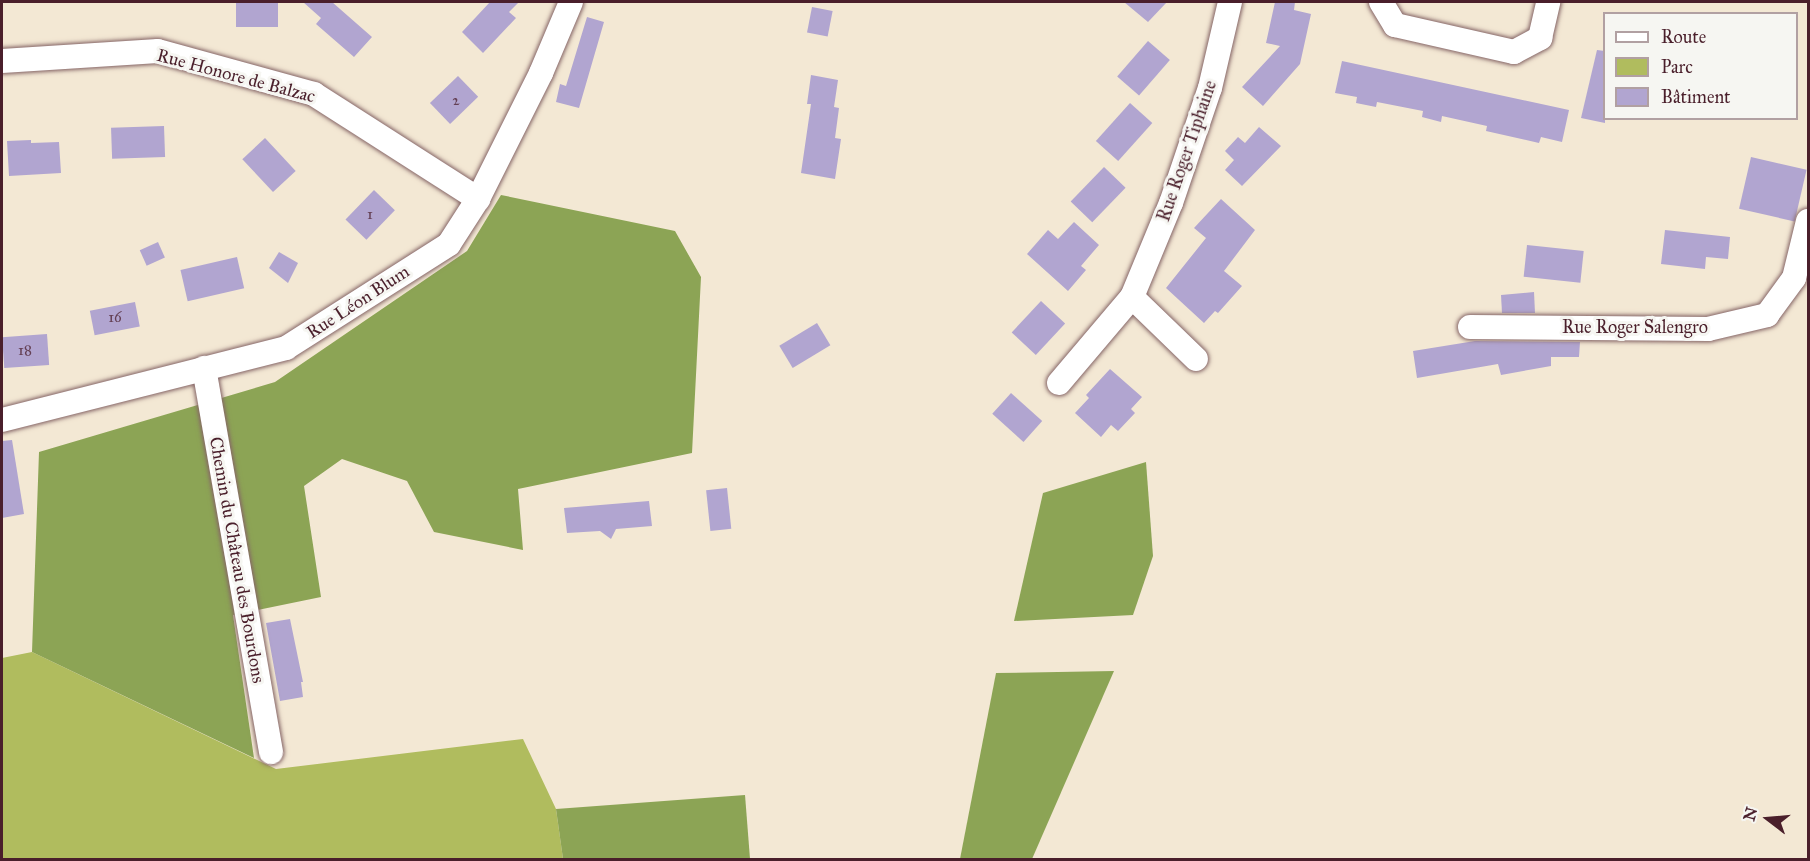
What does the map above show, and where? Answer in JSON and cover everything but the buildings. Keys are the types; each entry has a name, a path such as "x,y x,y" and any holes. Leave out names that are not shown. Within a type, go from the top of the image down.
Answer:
{"street":[{"name":"Rue Léon Blum","path":"2,420 286,348 449,244 478,199 540,73 571,2"},
{"name":"Rue Roger Tiphaine","path":"1059,383 1132,297 1171,203 1210,88 1230,2"},
{"path":"1381,2 1395,25 1514,52 1540,38 1548,2"},
{"name":"Rue Honore de Balzac","path":"2,61 158,51 314,94 478,199"},
{"name":"Rue Roger Salengro","path":"1470,327 1708,329 1767,315 1794,278 1809,221"},
{"path":"1132,297 1196,358"},
{"name":"Chemin du Château des Bourdons","path":"204,368 270,752"}],"green space":[{"path":"501,195 675,231 701,277 692,453 518,489 523,550 434,532 407,481 342,459 304,486 321,597 233,615 254,758 32,652 39,452 275,382 467,251"},
{"path":"1146,462 1153,556 1133,615 1014,621 1043,493"},
{"path":"32,652 276,769 523,739 556,809 563,859 2,860 2,658"},
{"path":"1114,671 1032,859 960,859 996,673"},
{"path":"745,795 750,859 563,859 556,809"}]}
